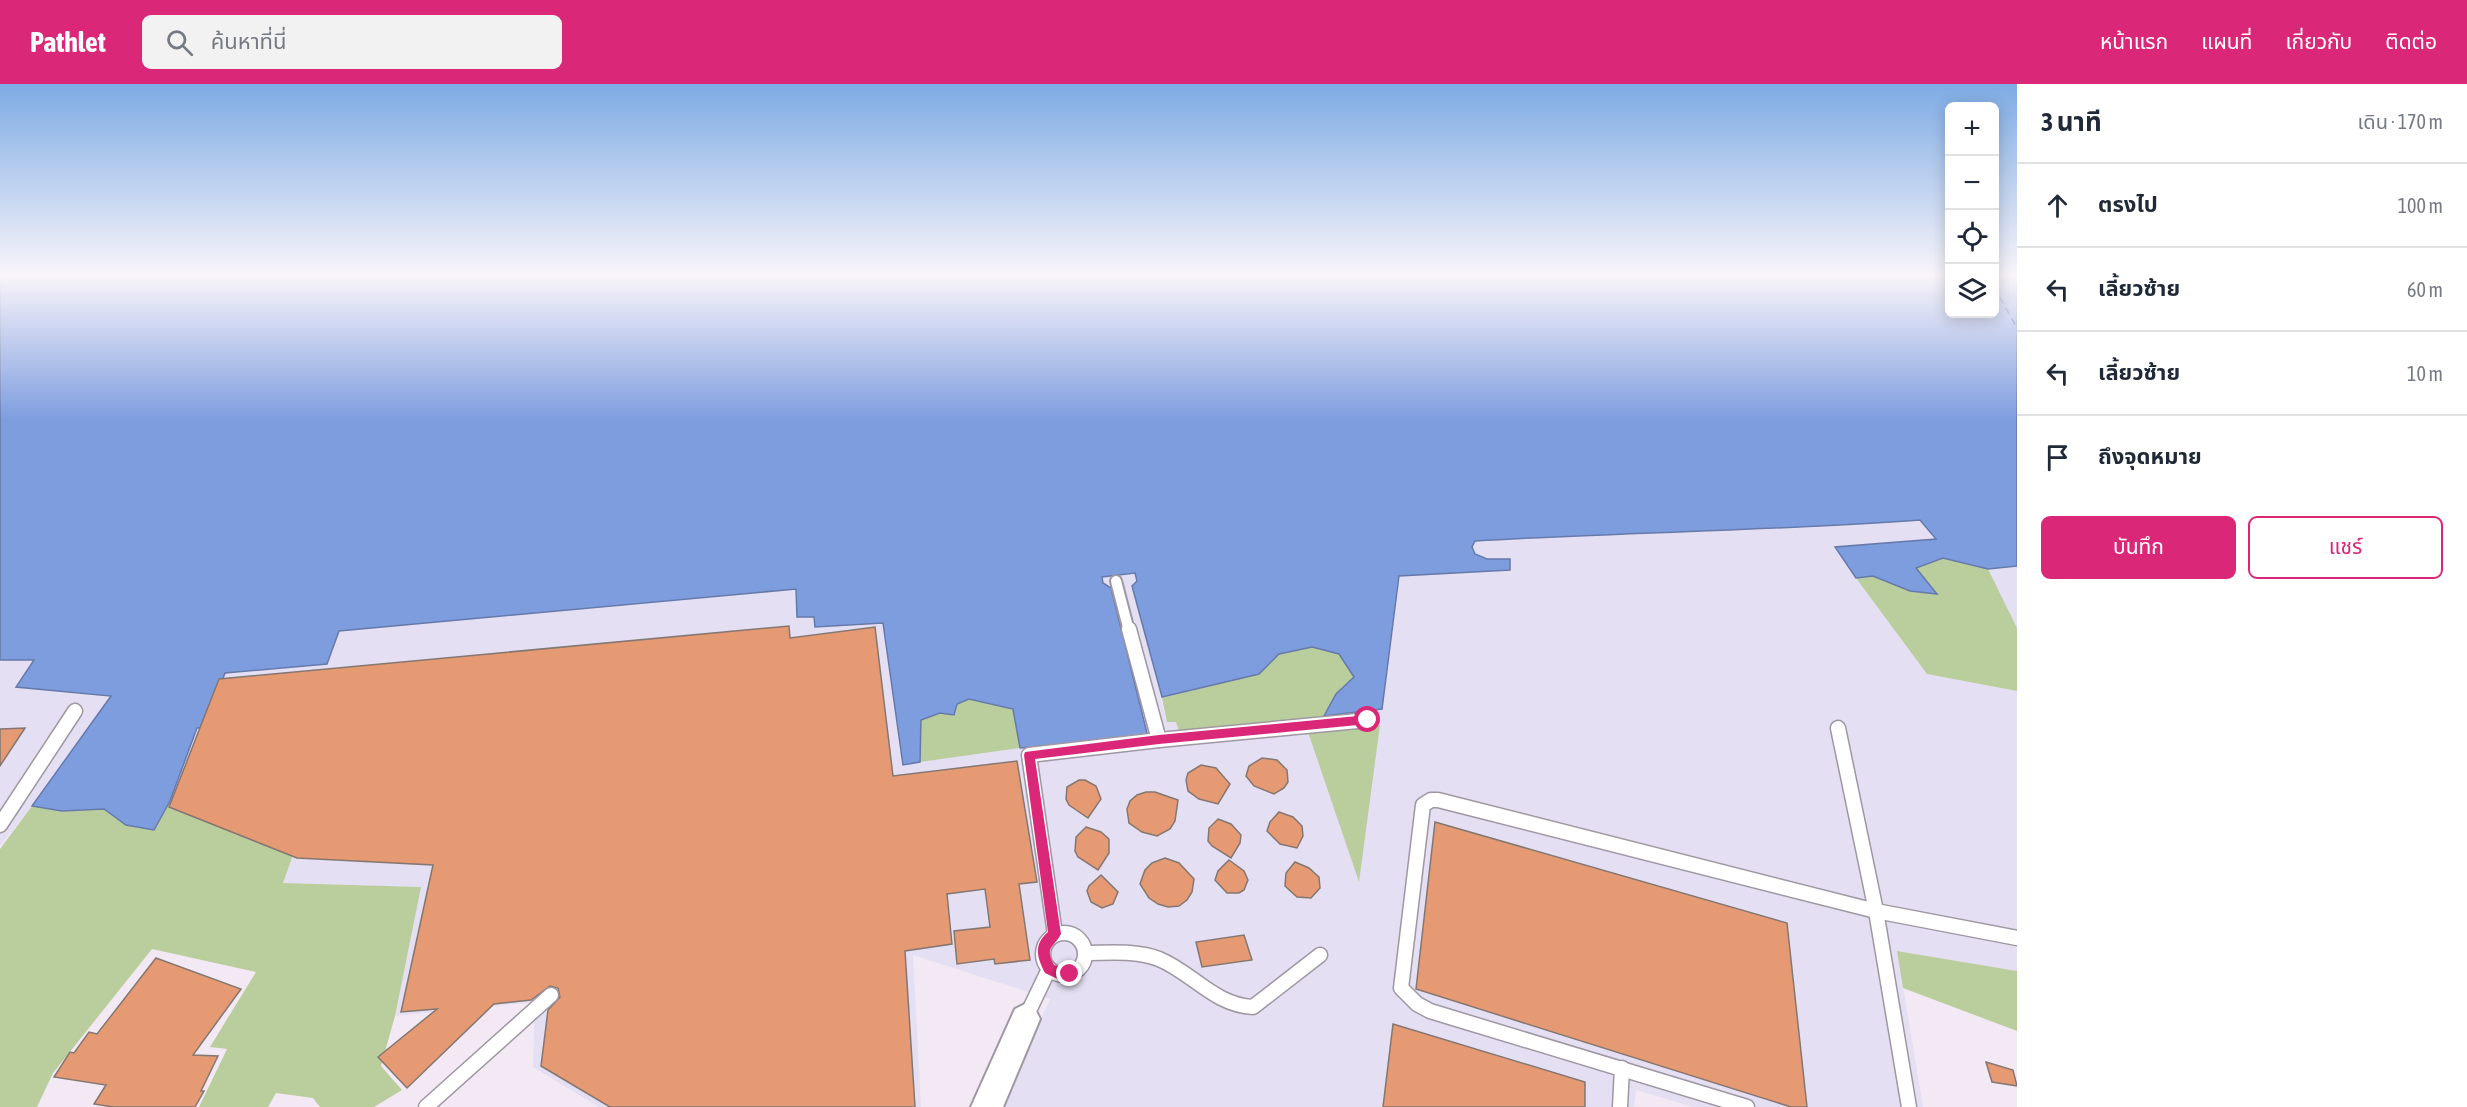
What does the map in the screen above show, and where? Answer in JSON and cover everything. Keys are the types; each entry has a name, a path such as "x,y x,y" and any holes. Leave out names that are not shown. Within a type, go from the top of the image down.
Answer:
{"street":[{"path":"987,1107 1025,1019"}],"lane":[{"path":"1116,581 1159,740"},
{"path":"0,825 75,711"},
{"path":"1055,934 1029,755 1368,720"},
{"path":"1838,728 1876,911 1909,1107"},
{"path":"1747,1107 1430,1011 1417,1004 1401,988 1424,805 1431,800 1443,801 1876,911 2017,938"},
{"path":"1069,933 1075,936 1084,947 1085,961 1076,972 1062,975 1049,969 1045,963 1042,950 1045,943 1055,934 1069,933"},
{"path":"1085,954 1131,952 1160,959 1215,996 1240,1008 1253,1007 1320,955"},
{"path":"1025,1019 1049,969"},
{"path":"426,1107 551,995"},
{"path":"1620,1107 1622,1068"}],"shaded area":[{"path":"1920,520 1937,539 1835,547 1927,674 2017,691 2017,971 1897,951 1923,1107 1693,1107 1636,1090 1634,1107 1001,1107 1050,999 913,955 921,1107 599,1107 533,1067 535,1002 395,1016 420,887 282,883 292,855 170,801 197,728 205,727 225,673 327,664 338,631 796,589 814,616 815,627 883,623 903,764 1020,748 1148,737 1102,577 1135,573 1137,581 1132,586 1167,722 1176,722 1180,734 1382,709 1400,576 1510,570 1510,559 1487,559 1475,554 1472,547 1475,541 1590,534 1806,528"},
{"path":"2017,566 2017,628 1988,569"},
{"path":"0,660 35,660 17,687 112,696 0,846"}],"green space":[{"path":"1943,558 1988,569 2017,628 2017,691 1927,674 1856,578 1873,576 1910,591 1936,594 1916,568"},
{"path":"1312,647 1339,654 1354,677 1336,694 1324,716 1180,734 1176,722 1167,722 1162,698 1259,674 1279,654"},
{"path":"969,699 1013,709 1020,748 920,762 921,720"},
{"path":"1380,725 1359,882 1308,732"},
{"path":"170,801 293,855 283,883 421,887 395,1016 381,1066 402,1090 374,1107 320,1107 313,1098 276,1093 268,1107 199,1107 227,1049 210,1047 256,972 152,949 53,1073 37,1107 0,1107 0,849 32,806 62,811 104,809 126,825 154,830"},
{"path":"1897,951 2017,971 2017,1031 1903,988"}],"water":[{"path":"0,324 2017,324 2017,566 1988,569 1943,558 1916,568 1937,594 1910,591 1873,576 1856,578 1835,547 1936,539 1920,520 1475,541 1472,547 1475,554 1487,559 1510,559 1510,570 1399,576 1382,709 1324,716 1336,694 1354,677 1339,654 1312,647 1279,654 1259,674 1162,697 1132,586 1137,581 1135,573 1102,577 1103,583 1111,588 1148,737 1020,748 1013,709 969,699 957,704 954,715 940,713 921,720 920,762 903,765 883,623 815,627 814,617 797,617 796,589 339,631 327,664 225,673 205,727 197,728 170,801 154,830 126,825 104,809 62,811 32,806 111,696 16,687 34,660 0,660"}],"building":[{"path":"789,626 790,638 875,627 893,776 1017,761 1037,882 1019,884 1030,960 995,964 994,959 957,964 954,931 990,927 985,889 947,894 952,944 905,951 915,1107 610,1107 541,1066 548,1010 560,997 558,988 550,986 531,1000 494,1004 407,1088 378,1057 437,1009 401,1012 433,865 297,858 169,807 219,679"},
{"path":"25,728 0,766 0,729"},
{"path":"1262,758 1277,760 1287,770 1288,782 1284,788 1274,794 1254,786 1246,776 1249,766"},
{"path":"1201,765 1216,768 1230,784 1218,804 1199,799 1188,791 1186,780 1188,773"},
{"path":"1079,780 1085,780 1096,786 1101,799 1088,818 1069,805 1066,799 1067,787"},
{"path":"1146,792 1155,792 1178,800 1175,821 1170,829 1157,836 1142,832 1129,823 1127,809 1130,801"},
{"path":"1279,812 1293,817 1302,826 1303,836 1297,848 1280,844 1267,831 1270,822"},
{"path":"1218,819 1231,824 1241,835 1240,843 1231,858 1208,841 1209,828"},
{"path":"1435,822 1787,923 1807,1107 1791,1107 1416,989"},
{"path":"1086,827 1101,832 1109,839 1109,853 1098,870 1078,857 1075,851 1076,837"},
{"path":"1165,858 1179,863 1194,879 1192,892 1179,906 1168,907 1158,904 1149,898 1140,884 1145,870 1152,863"},
{"path":"1229,860 1244,871 1248,880 1244,890 1239,893 1227,893 1215,880 1218,871"},
{"path":"1295,862 1309,868 1319,877 1320,888 1311,898 1297,897 1285,886 1286,873"},
{"path":"1101,875 1118,892 1113,904 1102,908 1091,902 1087,891"},
{"path":"1244,935 1252,960 1202,967 1196,942"},
{"path":"156,958 241,989 193,1055 218,1056 201,1091 204,1091 195,1107 113,1107 94,1104 106,1085 54,1077 70,1052 74,1053 89,1032 97,1034"},
{"path":"1393,1024 1585,1082 1585,1107 1383,1107"},
{"path":"1986,1062 2013,1070 2017,1086 1992,1082"}],"ferry route":[{"path":"2015,324 2017,328"}],"route":[{"path":"1070,974 1062,975 1049,969 1043,956 1042,950 1045,943 1055,934 1029,755 1368,720"}]}
